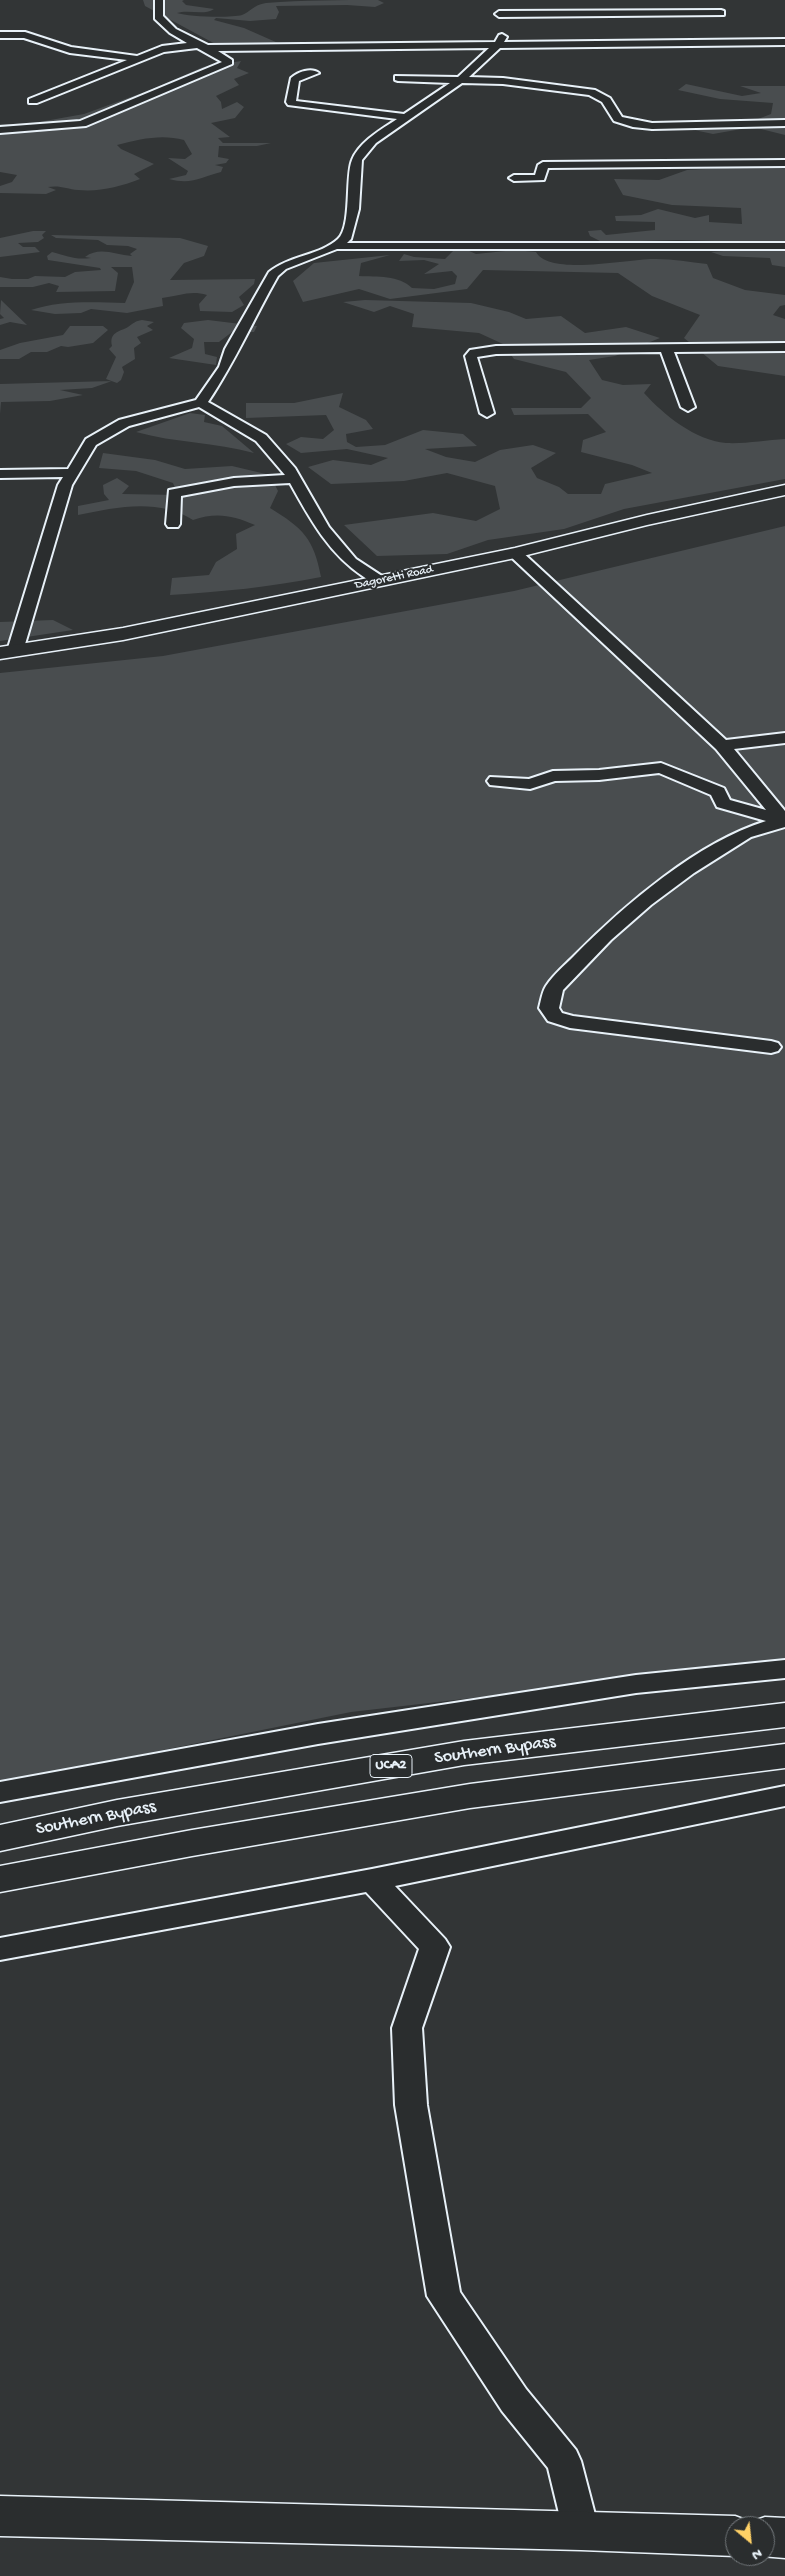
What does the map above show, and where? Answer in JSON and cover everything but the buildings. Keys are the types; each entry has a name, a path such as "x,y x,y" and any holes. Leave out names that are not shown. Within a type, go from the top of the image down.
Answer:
{"main road":[{"name":"Dagoretti Road","path":"8,652 124,634 515,553 647,520 785,490"},
{"name":"Southern Bypass","path":"0,1838 117,1813 464,1754 785,1715"},
{"path":"0,1879 192,1843 470,1796 785,1756"},
{"path":"0,2516 581,2530 725,2536"}],"street":[{"path":"0,130 82,124 229,62 169,29 158,17 159,0"},
{"path":"8,652 65,485 91,442 105,432 124,423 201,403 225,367 231,349 273,274 282,267 336,246 345,239 353,209 357,160 372,140 460,80 499,44 503,35 500,18 721,13"},
{"path":"0,35 25,35 70,50 138,59"},
{"path":"33,101 169,48 202,46 785,42"},
{"path":"314,73 300,76 294,80 292,103 405,118"},
{"path":"398,78 503,80 592,92 606,100 618,119 643,126 785,123"},
{"path":"514,178 540,178 543,165 548,164 785,163"},
{"path":"336,246 785,246"},
{"path":"487,413 471,356 474,353 496,350 785,347"},
{"path":"666,348 688,407"},
{"path":"201,403 261,438 294,479 323,529 351,562 380,581"},
{"path":"0,474 72,473"},
{"path":"174,524 174,493 210,484 261,478 294,479"},
{"path":"515,553 722,745 785,821"},
{"path":"722,745 785,738"},
{"path":"496,781 530,784 553,776 598,775 661,768 718,792 723,803 785,821"},
{"path":"771,1047 570,1022 555,1017 549,1008 554,988 604,936 644,901 688,869 745,833 785,821"},
{"path":"0,1792 318,1734 636,1684 785,1669"},
{"path":"0,1950 372,1880 785,1796"},
{"path":"372,1880 435,1947 407,2028 411,2105 444,2296 514,2400 564,2461 581,2530"}],"shaded area":[{"path":"143,0 184,0 182,1 186,5 214,9 205,12 177,13 210,17 242,15 258,5 266,3 378,0 384,3 375,7 347,5 276,6 279,12 276,19 250,21 216,18 214,20 244,28 278,43 255,51 232,53 145,6"},
{"path":"241,61 237,68 249,73 234,79 239,85 216,96 221,102 222,109 237,102 244,107 235,118 211,123 230,137 218,138 223,143 271,143 257,146 219,146 218,157 229,159 226,163 215,165 223,167 221,172 190,181 169,179 186,175 188,171 168,158 185,159 192,154 184,140 167,137 151,138 117,145 121,149 154,164 134,174 140,179 132,182 117,187 94,190 48,187 56,190 46,194 0,193 0,186 12,182 17,175 0,172 0,124 28,124 84,114 150,90 203,67"},
{"path":"686,84 742,96 761,93 740,86 785,86 785,135 753,127 713,134 694,130 717,120 758,119 771,114 773,103 720,99 678,90"},
{"path":"741,167 785,168 785,243 678,240 602,242 590,236 588,231 601,230 606,235 655,230 655,222 616,221 615,216 641,215 658,209 695,218 709,215 709,222 742,224 741,208 672,205 623,195 614,179 659,180 687,170"},
{"path":"33,231 46,231 42,235 44,238 38,242 18,243 23,247 35,247 40,252 0,257 0,238"},
{"path":"51,235 180,238 208,246 204,256 184,263 170,280 255,279 254,284 239,297 244,305 232,312 200,311 199,304 207,295 195,293 162,298 163,306 127,313 91,309 81,313 55,314 31,310 65,303 125,303 134,282 132,267 111,267 118,273 115,291 56,292 59,286 49,283 33,287 0,287 0,277 28,279 35,276 65,277 75,272 101,270 100,268 48,260 47,256 52,252 71,257 91,258 85,257 96,252 132,256 130,254 137,249 128,246 107,245 98,240 56,238"},
{"path":"455,249 467,250 476,254 515,250 536,252 544,259 557,264 574,265 656,259 707,264 713,278 745,290 785,295 785,305 780,306 773,315 785,319 785,376 718,366 684,338 700,315 652,296 618,273 483,270 467,289 390,299 359,289 303,302 293,281 314,263 390,255 361,263 359,276 394,279 412,288 434,289 455,284 457,276 452,271 424,274 439,264 424,260 399,261 404,254 414,257 445,259"},
{"path":"749,249 785,250 785,267 772,265 770,258 723,256 711,252"},
{"path":"1,300 27,325 10,322 0,325 0,319 4,318 0,314"},
{"path":"365,300 471,303 509,312 526,319 561,316 585,333 626,327 660,338 615,356 589,360 602,380 623,385 651,384 644,393 652,402 681,426 703,437 726,443 785,439 785,479 624,509 564,529 488,540 447,554 377,556 344,525 433,513 476,521 500,509 495,486 447,473 404,481 331,484 308,467 333,460 371,465 388,458 347,449 301,453 286,444 301,437 323,439 334,430 326,415 246,418 246,403 294,403 343,393 339,407 366,420 373,429 346,434 347,442 356,447 385,445 423,430 463,434 477,446 425,449 446,457 475,462 500,450 533,445 556,453 531,468 537,478 559,487 568,494 601,494 605,484 652,473 632,465 581,452 583,440 606,432 588,414 514,415 511,408 581,408 591,398 566,372 514,359 503,344 479,333 412,327 414,314 390,306 374,312 343,302"},
{"path":"142,320 154,322 147,326 153,330 137,337 141,343 134,348 135,359 122,367 124,372 121,380 117,383 106,379 116,357 109,349 112,346 113,335"},
{"path":"208,320 257,326 254,332 232,332 219,342 204,342 205,354 217,357 216,365 169,358 192,348 194,339 181,328 184,323"},
{"path":"70,326 103,326 108,330 93,343 68,347 61,346 47,352 31,352 19,359 0,359 0,350 20,343 63,335"},
{"path":"112,381 92,388 60,390 83,395 50,401 1,402 0,414 0,384"},
{"path":"190,413 205,415 204,422 222,426 254,453 136,432"},
{"path":"103,453 155,460 185,469 232,466 270,475 278,491 270,508 291,522 305,536 315,553 321,577 246,589 170,595 172,578 209,575 216,562 237,549 236,534 255,525 239,519 217,515 193,520 180,513 166,509 137,506 107,509 78,515 78,506 109,500 104,494 103,485 117,478 129,486 122,494 178,495 173,483 136,471 99,468"},
{"path":"785,526 785,1662 351,1712 0,1783 0,673 163,656 514,591"},
{"path":"53,620 73,630 0,641 0,622"}]}
